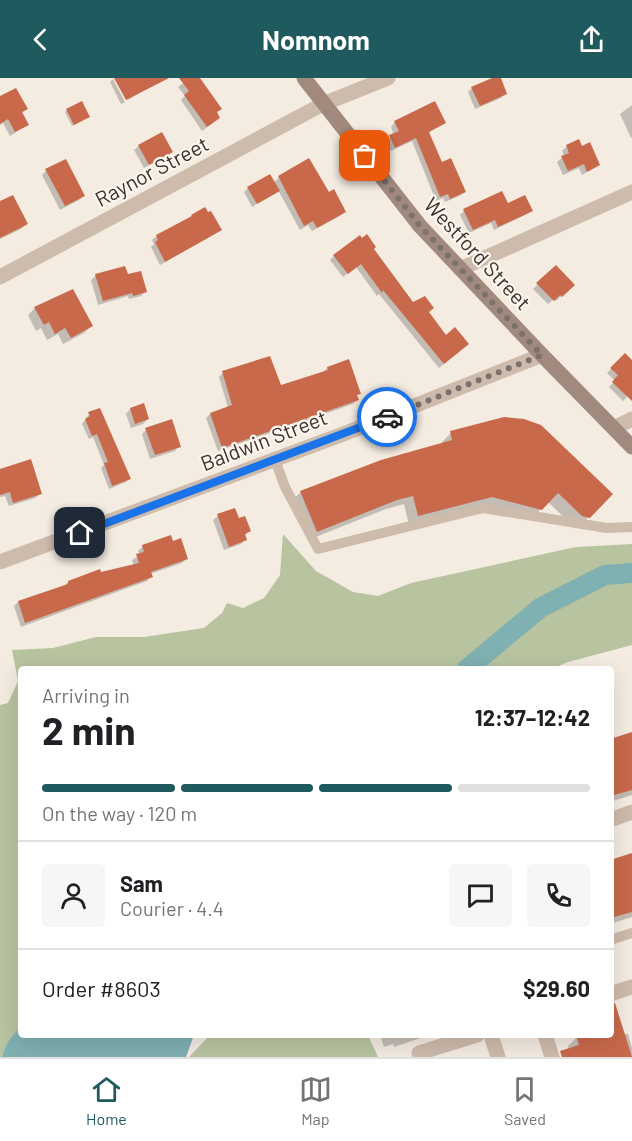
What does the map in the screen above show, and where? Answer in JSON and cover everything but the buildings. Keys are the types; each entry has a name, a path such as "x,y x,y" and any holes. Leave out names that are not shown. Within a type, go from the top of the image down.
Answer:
{"main road":[{"name":"Westford Street","path":"304,78 420,226 632,447"}],"street":[{"name":"Raynor Street","path":"0,277 323,104 388,78"},
{"path":"460,269 632,192"},
{"name":"Baldwin Street","path":"0,562 275,460 542,355"},
{"path":"614,428 632,419"},
{"path":"614,819 632,812"},
{"path":"614,993 632,987"},
{"path":"419,1053 467,1038"},
{"path":"492,1038 498,1057"},
{"path":"546,1038 552,1057"}],"lane":[{"path":"275,460 285,487 318,549 483,508 607,528 632,527"},
{"path":"614,939 632,933"}],"green space":[{"path":"283,534 316,571 353,592 378,596 411,583 576,547 632,544 632,645 558,666 18,666 18,681 12,650 53,648 96,637 144,637 204,628 222,613 227,603 243,608 264,598 280,575"},
{"path":"18,681 18,1030 9,1040 0,1057 0,705 8,703"},
{"path":"207,1038 369,1038 378,1057 189,1057"}],"water":[{"path":"18,1030 18,1038 193,1038 186,1057 2,1057"}],"waterway":[{"path":"471,666 540,608 605,575 632,573"}],"way so far":[{"path":"365,156 420,226 542,355 387,417"}],"route":[{"path":"80,533 387,417"}]}
